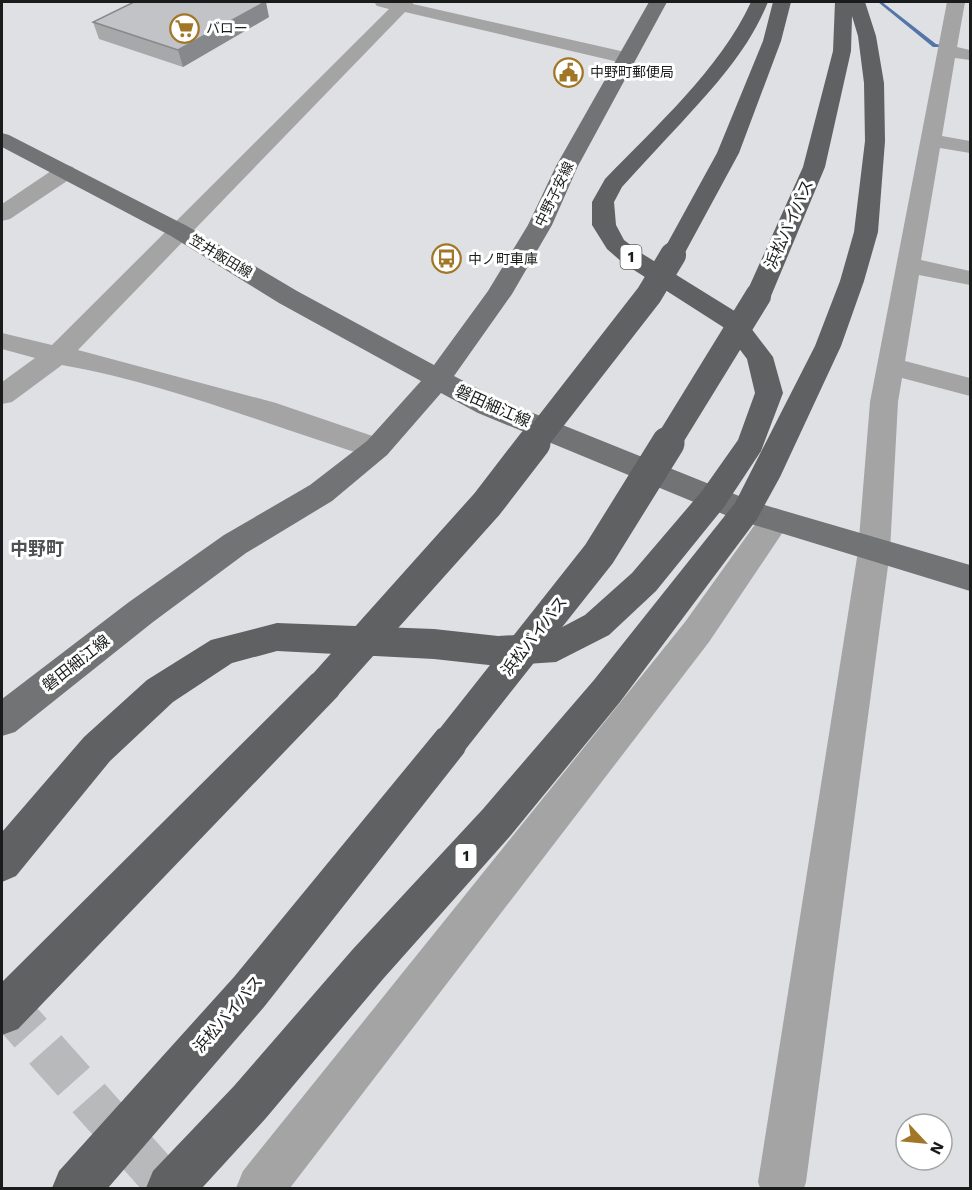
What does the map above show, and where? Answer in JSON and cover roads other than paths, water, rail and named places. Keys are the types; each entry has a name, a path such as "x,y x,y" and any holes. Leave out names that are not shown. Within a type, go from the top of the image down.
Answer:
{"highway":[{"name":"1","path":"2,862 97,749 160,691 223,650 277,637 434,644 498,651 556,647 597,625 644,582 745,510 751,444 769,393 760,357 732,321 632,258 615,244 604,225 603,202 613,184 710,80 740,42 752,21 759,2"},
{"name":"1","path":"2,1013 325,685 487,504 649,295 728,153 772,41 782,2"},
{"name":"浜松バイパス","path":"76,1188 249,992 599,554 758,296 814,167 842,51 844,2"},
{"name":"1","path":"170,1188 250,1102 368,964 497,822 614,682 745,510 765,477 828,346 852,281 866,232 875,141 874,83 867,36 857,2"}],"main road":[{"name":"中野子安線","path":"437,380 505,284 540,225 567,166 658,2"},
{"name":"笠井飯田線","path":"2,139 179,231 288,297 437,380"},
{"name":"磐田細江線","path":"2,720 141,612 226,551 321,493 378,448 437,380 488,406 745,510 874,551 970,578"}],"street":[{"path":"786,1186 874,551 884,402 931,140 959,53 956,2"},
{"path":"2,395 57,355 179,231 396,3 627,58"},
{"path":"931,140 970,147"},
{"path":"2,214 65,172"},
{"path":"908,266 970,278"},
{"path":"2,341 92,361 266,410 378,448"},
{"path":"891,366 970,387"},
{"path":"260,1188 697,632 745,510"}],"waterway":[{"path":"880,2 935,46 939,46"}],"tunnel":[{"path":"2,1001 169,1188"}],"place":[{"name":"バロー","path":"185,28"},
{"name":"中野町郵便局","path":"569,72"},
{"name":"中ノ町車庫","path":"447,259"}],"district":[{"name":"中野町","path":"37,548"}]}
